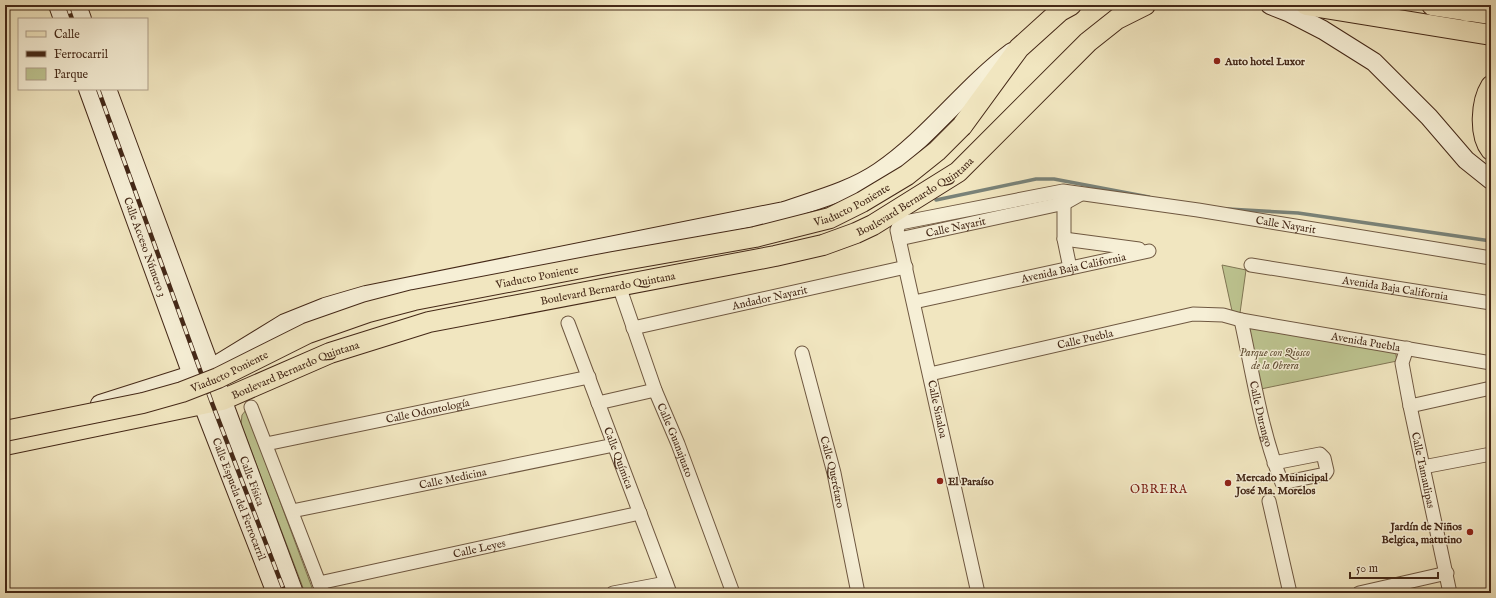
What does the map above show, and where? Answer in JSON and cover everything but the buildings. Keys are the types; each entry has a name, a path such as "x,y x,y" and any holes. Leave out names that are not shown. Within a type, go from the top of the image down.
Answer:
{"main road":[{"path":"1019,48 1060,11 1071,5"},
{"name":"Boulevard Bernardo Quintana","path":"5,445 212,402 330,353 429,322 776,256 823,245 873,225 958,172 1088,42 1117,19 1145,5"},
{"path":"1306,5 1491,36"},
{"path":"1432,5 1463,8 1491,14"},
{"name":"Viaducto Poniente","path":"5,431 143,403 182,392 218,378 308,333 368,312 414,300 613,262 755,237 800,228 830,218 862,202 907,175 937,151 962,126 1019,48"},
{"path":"1491,86 1486,94 1482,118 1487,145 1491,150"}],"street":[{"path":"58,5 63,18"},
{"path":"77,5 82,18"},
{"path":"1270,5 1290,12 1323,30 1374,62 1429,117 1466,160 1491,180"},
{"path":"5,424 98,405 210,369 285,323 325,307 366,295 784,211 840,192 879,172 936,124 991,68 1019,48"},
{"name":"Calle Acceso Número 3","path":"88,90 193,375 212,402"},
{"name":"Calle Acceso Número 3","path":"108,90 210,369"},
{"name":"Calle Nayarit","path":"898,225 902,222 1080,194 1198,210 1491,258"},
{"path":"1064,197 1064,239 1070,268"},
{"name":"Calle Nayarit","path":"899,240 1064,197"},
{"name":"Calle Sinaloa","path":"898,225 899,240 978,593"},
{"name":"Avenida Baja California","path":"914,302 1149,251 1064,239"},
{"name":"Avenida Baja California","path":"1251,265 1491,303"},
{"name":"Andador Nayarit","path":"633,328 906,267"},
{"name":"Calle Guanajuato","path":"619,286 655,390 678,444 733,593"},
{"name":"Calle Puebla","path":"930,374 1193,314 1223,315 1241,320"},
{"name":"Avenida Puebla","path":"1241,320 1491,363"},
{"name":"Calle Durango","path":"1241,320 1267,437 1274,463 1283,483 1325,474 1327,470 1324,458 1322,455 1318,454 1274,463"},
{"name":"Calle Química","path":"568,323 668,588"},
{"name":"Calle Tamaulipas","path":"1407,348 1402,363 1450,593"},
{"name":"Calle Querétaro","path":"802,353 834,473 858,593"},
{"name":"Calle Física","path":"210,369 212,402 294,593"},
{"name":"Calle Odontología","path":"266,444 589,377"},
{"path":"1410,406 1491,388"},
{"path":"598,403 655,390"},
{"name":"Calle Espuela del Ferrocarril","path":"212,402 276,593"},
{"path":"251,407 321,588"},
{"name":"Calle Medicina","path":"292,511 614,445"},
{"path":"1423,467 1491,454"},
{"path":"1269,501 1290,593"},
{"name":"Calle Leyes","path":"321,588 640,513"},
{"path":"1359,593 1447,573"},
{"path":"613,593 668,588"}],"green space":[{"path":"1222,265 1246,270 1240,313 1232,311"},
{"name":"Parque con Qiosco de la Obrera","path":"1242,326 1395,349 1397,361 1256,390"},
{"path":"246,410 314,593 305,593 241,424 242,415"}],"waterway":[{"path":"936,200 1036,179 1054,179 1149,197"},
{"path":"1228,209 1298,213 1491,241"}],"railway":[{"path":"67,5 72,18"},
{"path":"98,90 212,403 285,593"}],"place":[{"name":"Auto hotel Luxor","path":"1217,61"},
{"name":"El Paraíso","path":"940,481"},
{"name":"Mercado Muinicipal José Ma. Morelos","path":"1228,483"},
{"name":"Jardín de Niños Belgica, matutino","path":"1470,532"}],"district":[{"name":"OBRERA","path":"1159,489"}]}
